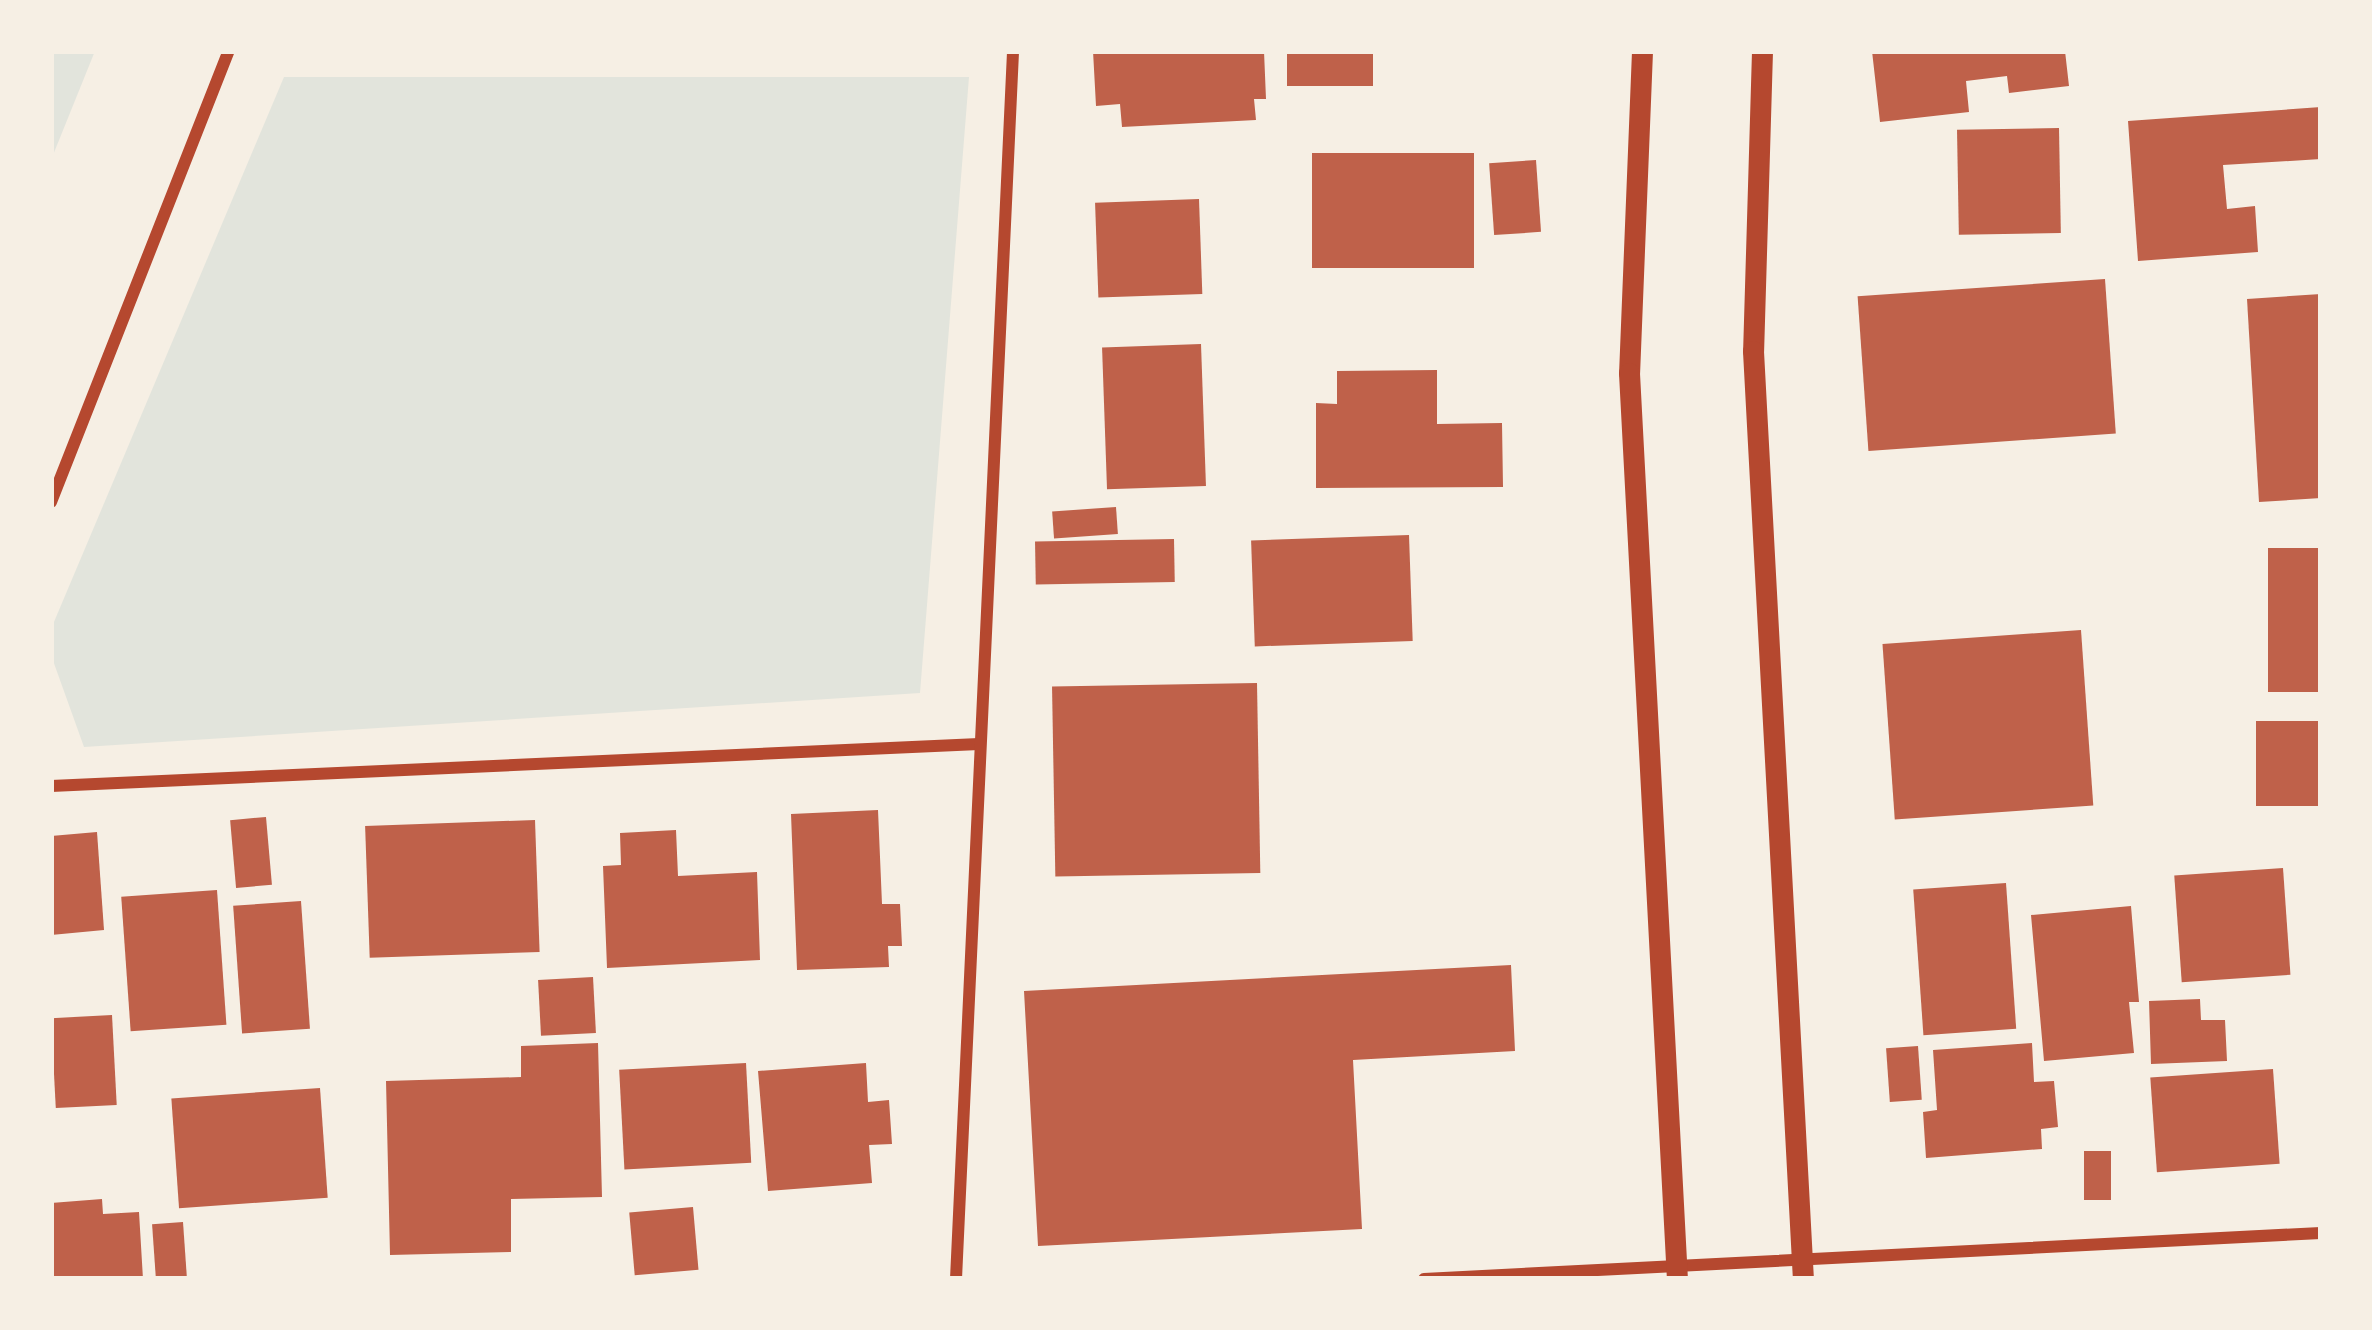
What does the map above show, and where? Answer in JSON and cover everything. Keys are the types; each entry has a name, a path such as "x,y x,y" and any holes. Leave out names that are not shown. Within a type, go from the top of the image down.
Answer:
{"street":[{"path":"51,502 229,51"},
{"path":"956,1279 1013,51"},
{"path":"1642,51 1629,374 1677,1271"},
{"path":"1762,51 1754,351 1802,1268"},
{"path":"51,787 979,744"},
{"path":"1424,1279 1802,1268 2321,1233"}],"shaded area":[{"path":"51,51 95,51 51,160"},
{"path":"284,77 969,77 920,693 84,747 51,655 51,629"}],"building":[{"path":"1093,51 1264,51 1266,99 1254,99 1256,120 1122,127 1120,104 1096,106"},
{"path":"1287,51 1373,51 1373,86 1287,86"},
{"path":"1872,51 2065,51 2069,86 2009,93 2007,76 1966,81 1969,112 1880,122"},
{"path":"2321,107 2321,159 2223,165 2227,209 2255,206 2258,252 2138,261 2128,121"},
{"path":"2059,128 2061,233 1959,235 1957,130"},
{"path":"1312,153 1474,153 1474,268 1312,268"},
{"path":"1536,160 1541,232 1494,235 1489,163"},
{"path":"1199,199 1202,294 1098,298 1095,203"},
{"path":"2105,279 2116,434 1868,451 1858,296"},
{"path":"2321,294 2321,498 2259,502 2247,299"},
{"path":"1201,344 1206,486 1107,489 1102,347"},
{"path":"1437,370 1437,424 1502,423 1503,487 1316,488 1316,403 1337,404 1337,371"},
{"path":"1116,507 1118,534 1054,538 1052,511"},
{"path":"1409,535 1413,641 1255,646 1251,541"},
{"path":"1174,539 1175,582 1036,584 1035,541"},
{"path":"2268,548 2321,548 2321,692 2268,692"},
{"path":"2081,630 2093,806 1895,819 1882,644"},
{"path":"1257,683 1260,873 1055,877 1052,687"},
{"path":"2256,721 2321,721 2321,806 2256,806"},
{"path":"878,810 882,904 900,904 902,946 888,946 889,967 797,970 791,814"},
{"path":"266,817 272,885 236,888 230,820"},
{"path":"535,820 540,952 370,958 365,826"},
{"path":"676,830 678,876 757,872 760,960 607,968 603,866 621,865 620,833"},
{"path":"97,832 104,930 51,935 51,836"},
{"path":"2283,868 2290,975 2182,982 2174,876"},
{"path":"2006,883 2016,1029 1923,1035 1913,889"},
{"path":"217,890 226,1025 131,1031 121,897"},
{"path":"301,901 310,1029 242,1033 233,906"},
{"path":"2131,906 2139,1002 2129,1002 2134,1053 2044,1061 2031,915"},
{"path":"1511,965 1515,1051 1353,1060 1362,1229 1038,1246 1024,991"},
{"path":"593,977 596,1033 541,1036 538,980"},
{"path":"2200,999 2201,1020 2225,1020 2227,1061 2151,1064 2149,1001"},
{"path":"112,1015 117,1105 56,1108 51,1018"},
{"path":"598,1043 602,1197 511,1199 511,1252 390,1255 386,1081 521,1077 521,1046"},
{"path":"2032,1043 2034,1082 2054,1081 2058,1127 2041,1129 2042,1149 1926,1158 1923,1112 1937,1110 1933,1050"},
{"path":"1918,1046 1922,1100 1890,1102 1886,1048"},
{"path":"746,1063 751,1163 624,1170 619,1070"},
{"path":"866,1063 868,1102 889,1100 892,1144 869,1145 872,1183 768,1191 758,1071"},
{"path":"2273,1069 2280,1164 2157,1172 2150,1078"},
{"path":"320,1088 328,1198 179,1208 171,1098"},
{"path":"2084,1151 2111,1151 2111,1200 2084,1200"},
{"path":"102,1199 103,1214 139,1212 143,1279 51,1279 51,1203"},
{"path":"693,1207 698,1270 635,1275 629,1213"},
{"path":"183,1222 187,1279 156,1279 152,1224"}]}
